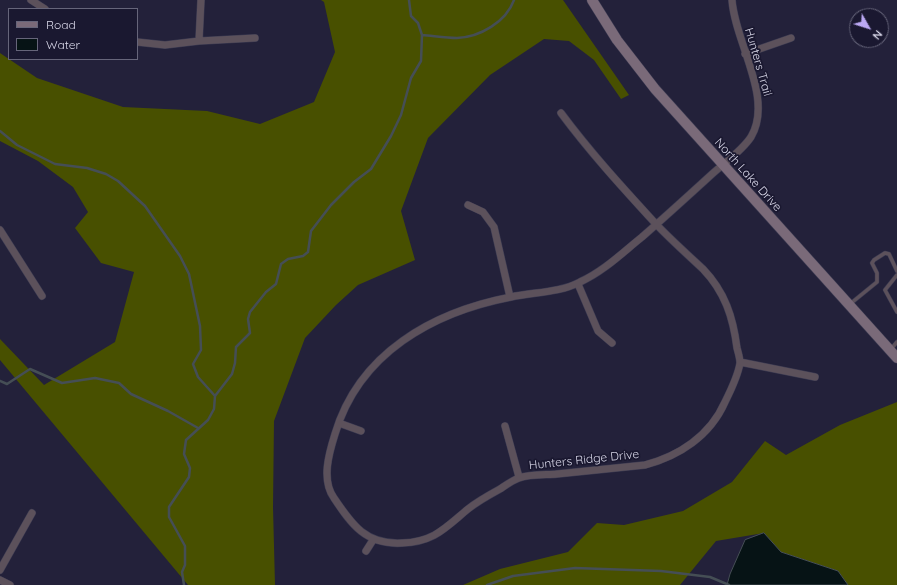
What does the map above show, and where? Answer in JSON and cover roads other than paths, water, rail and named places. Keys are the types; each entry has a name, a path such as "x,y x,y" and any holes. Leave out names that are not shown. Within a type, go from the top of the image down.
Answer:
{"main road":[{"name":"North Lake Drive","path":"592,0 617,40 655,89 897,358"}],"street":[{"path":"31,0 43,8"},
{"path":"199,41 201,0"},
{"name":"Hunters Trail","path":"722,165 746,144 754,130 758,118 759,97 734,18 732,0"},
{"path":"138,42 165,45 199,41 255,38"},
{"path":"745,54 791,38"},
{"name":"Hunters Ridge Drive","path":"561,112 601,165 656,225 704,270 719,289 732,317 740,362 730,392 717,417 695,441 675,454 645,465 519,478 481,500 436,536 407,543 387,543 373,540 358,529 331,493 328,464 330,451 339,422 356,389 365,376 383,356 418,329 451,314 510,297 536,294 578,284 618,258 656,225 722,165"},
{"path":"468,205 482,212 494,227 510,297"},
{"path":"0,230 42,296"},
{"path":"578,284 598,331 612,343"},
{"path":"740,362 815,377"},
{"path":"339,422 361,431"},
{"path":"505,426 519,478"},
{"path":"0,570 32,513"},
{"path":"366,551 373,540"},
{"path":"0,580 10,585"}],"lane":[{"path":"849,304 875,286 878,279 872,263 874,260 885,253 889,254 897,271"},
{"path":"897,275 885,290 897,312"},
{"path":"890,350 897,342"}],"water":[{"path":"764,533 781,552 838,571 848,585 727,585 730,574 745,540"}],"waterway":[{"path":"184,585 182,572 185,565 185,546 169,517 169,507 189,477 190,468 184,454 186,440 208,420 214,409 215,396 232,374 235,363 236,347 250,333 248,319 250,312 266,292 276,284 281,264 288,259 303,256 308,252 311,231 331,205 354,182 371,169 391,136 401,115 411,78 421,61 422,35 418,23 411,16 409,0"},
{"path":"422,35 457,38 474,35 491,27 499,21 505,15 514,0"},
{"path":"0,131 17,145 55,164 87,168 106,174 118,181 145,206 180,256 189,274 200,326 201,350 193,364 198,377 215,396"},
{"path":"0,381 7,384 30,369 62,383 95,378 119,383 131,394 168,411 198,428"},
{"path":"487,585 513,576 575,568 661,571 710,577 729,585"}]}
